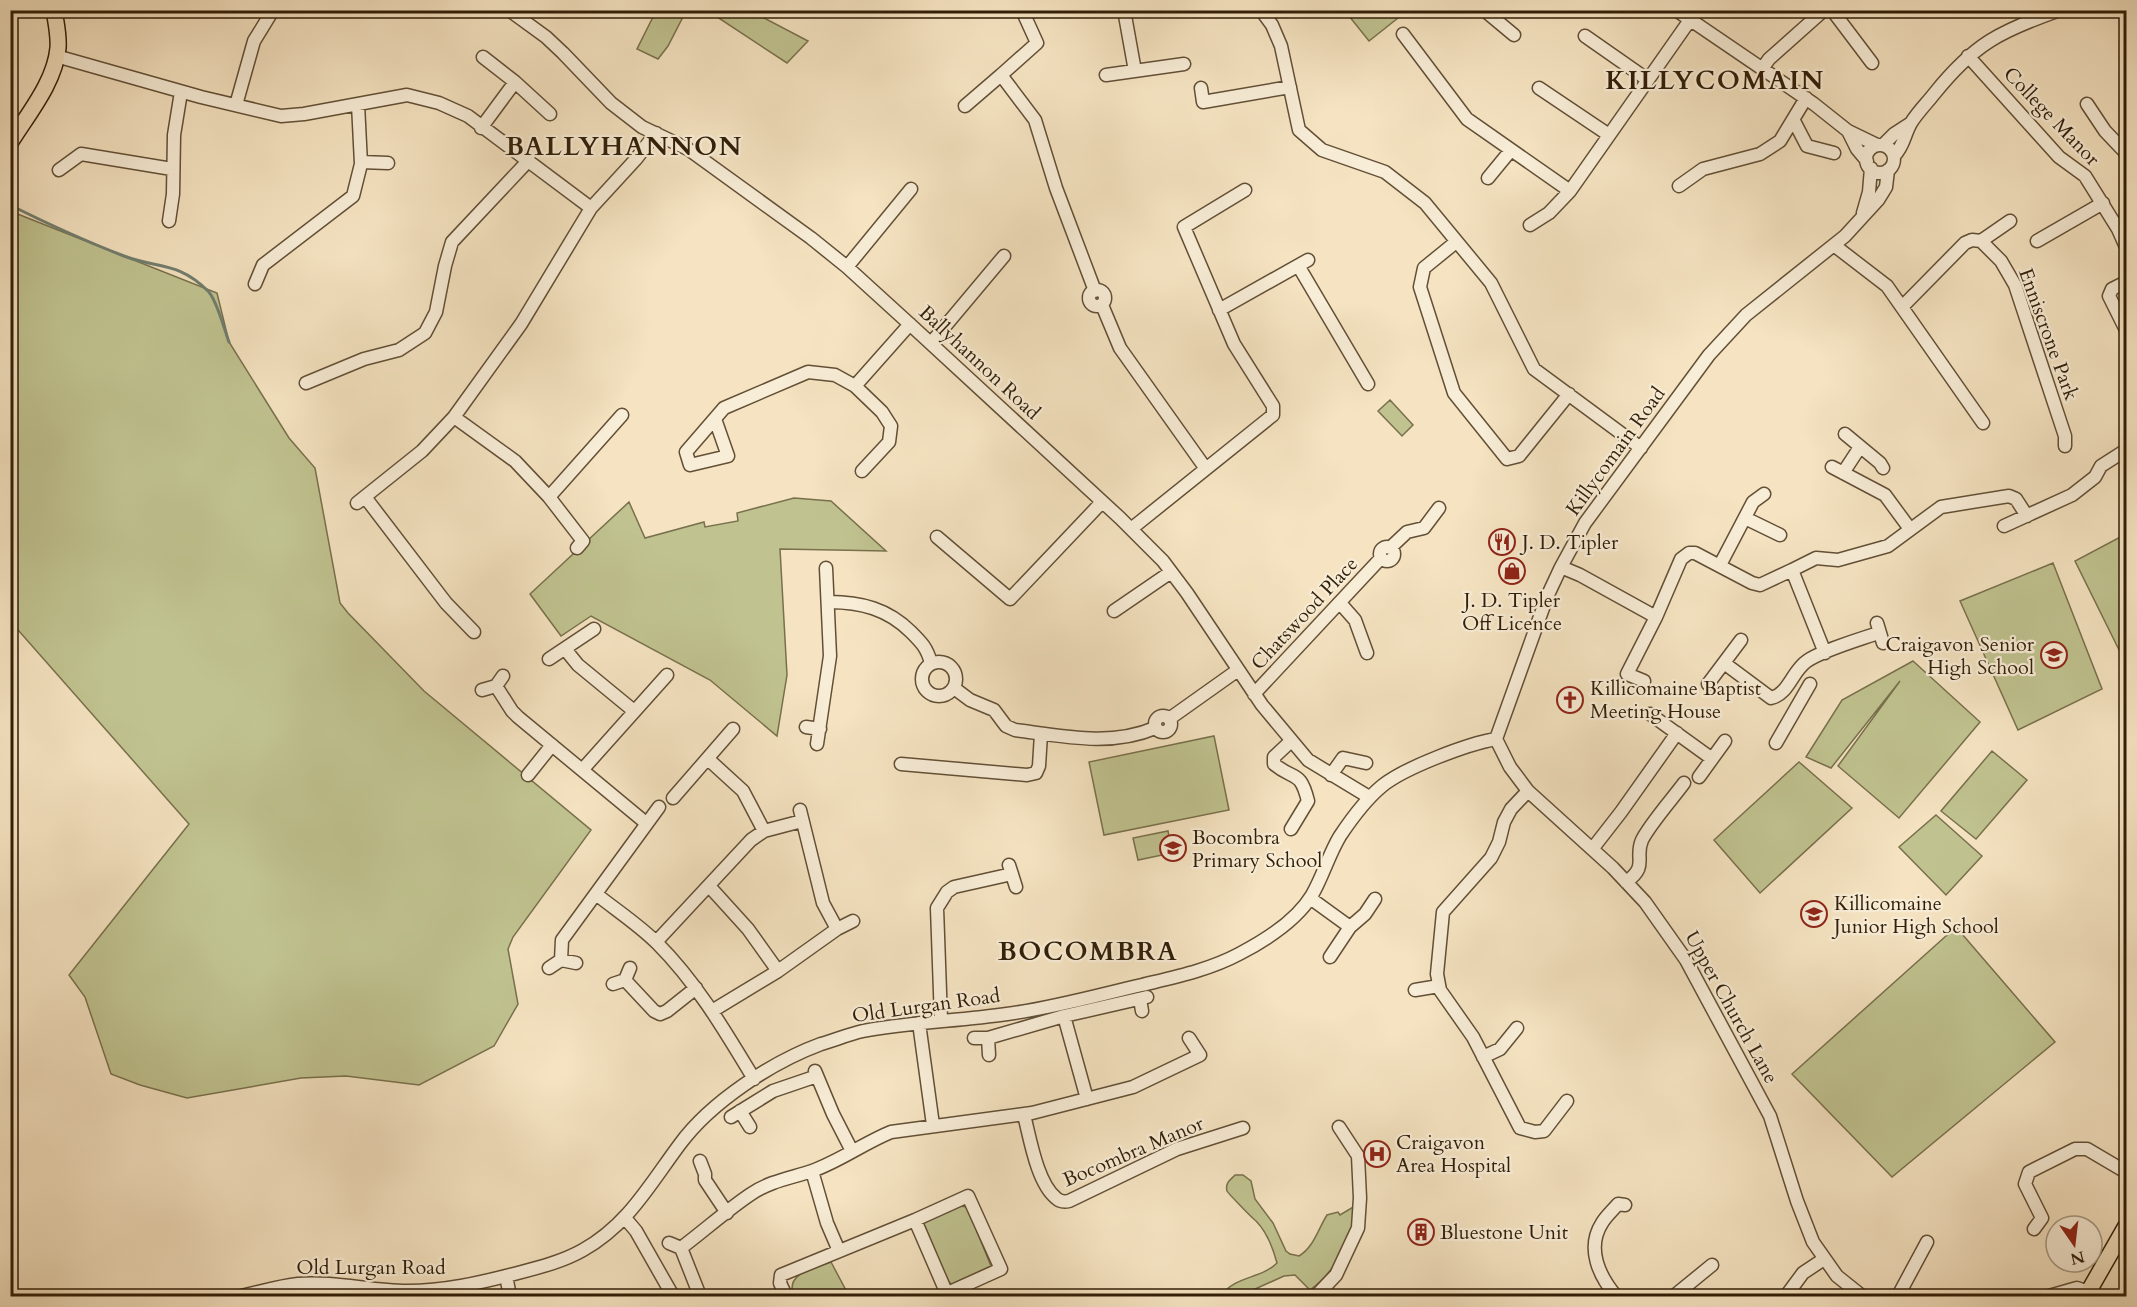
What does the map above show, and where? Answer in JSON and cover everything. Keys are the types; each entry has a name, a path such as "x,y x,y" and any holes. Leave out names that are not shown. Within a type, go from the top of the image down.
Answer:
{"main road":[{"path":"10,143 42,92 56,56 58,48 54,10"},
{"path":"2087,1294 2127,1226"}],"street":[{"path":"236,105 254,41 273,10"},
{"name":"Ballyhannon Road","path":"509,10 563,52 611,103 642,127 688,149 811,238 847,267 931,343 1131,529 1171,572 1254,694 1290,742 1308,760 1370,798"},
{"path":"965,106 1037,43 1022,10"},
{"path":"1124,10 1135,71"},
{"path":"1261,10 1272,25 1281,46 1299,130 1322,150 1385,172 1425,202 1491,283 1534,369 1641,448"},
{"path":"1484,10 1514,35"},
{"path":"1676,10 1806,98 1848,131 1890,149 1894,156 1893,164 1888,170 1877,172 1869,165 1857,149 1848,131"},
{"path":"1762,69 1769,59 1824,10"},
{"path":"1832,10 1872,63"},
{"path":"1894,156 1900,150 1911,123 1968,56 2002,33 2060,10"},
{"path":"1530,225 1549,213 1570,191 1690,20"},
{"path":"1403,34 1467,119 1570,191"},
{"path":"1585,36 1648,80"},
{"path":"56,56 181,92 280,116 407,96 439,103 468,116 481,128 530,160 591,208"},
{"name":"College Manor","path":"1968,56 2060,157 2085,176 2122,227 2127,247"},
{"path":"483,57 550,114"},
{"path":"1106,75 1184,64"},
{"path":"1001,75 1035,120 1056,188 1095,291 1100,291 1104,295 1105,300 1102,305 1120,348 1206,469"},
{"path":"481,128 515,82"},
{"path":"1201,88 1203,102 1290,87"},
{"path":"1539,88 1610,135"},
{"path":"169,221 173,194 174,135 181,92"},
{"path":"1679,186 1703,169 1760,154 1780,141 1806,98"},
{"path":"255,284 263,265 353,196 361,162 358,104"},
{"path":"2087,104 2105,131 2127,153"},
{"path":"1794,121 1807,146 1834,153"},
{"path":"1869,165 1870,150 1911,123"},
{"path":"466,631 446,603 361,500 422,451 454,417 521,324 591,208 636,159 656,133"},
{"path":"1488,178 1511,150"},
{"path":"59,170 81,154 172,169"},
{"path":"306,383 364,359 399,350 425,333 436,312 452,242 530,160"},
{"path":"361,162 388,163"},
{"name":"Killycomain Road","path":"1863,214 1869,192 1869,165"},
{"name":"Killycomain Road","path":"1496,739 1547,597 1585,523 1709,355 1746,315 1835,246 1878,200 1886,187 1888,170"},
{"path":"847,267 911,189"},
{"path":"1131,529 1273,415 1273,406 1234,344 1184,227 1245,190"},
{"path":"2037,241 2103,203"},
{"path":"1903,306 1965,243 1972,240 1982,241 2010,221"},
{"name":"Enniscrone Park","path":"1982,241 2001,261 2018,294 2065,436 2065,446"},
{"path":"1456,242 1424,268 1420,287 1454,393 1507,459 1519,456 1569,394"},
{"path":"1835,246 1887,286 1983,423"},
{"path":"931,343 1004,256"},
{"path":"1219,310 1304,263 1368,384"},
{"path":"2127,282 2112,289 2109,296 2127,330"},
{"path":"855,386 910,324"},
{"path":"715,419 724,408 808,372 835,375 855,386 882,412 891,426 889,442 862,471"},
{"path":"549,497 622,415"},
{"path":"454,417 515,461 549,497 583,541 577,548"},
{"path":"1845,434 1883,468"},
{"path":"1860,447 1837,470 1885,495 1910,529"},
{"path":"2004,526 2083,487 2095,477 2102,466 2127,450"},
{"path":"1720,565 1753,501 1764,494"},
{"path":"1644,681 1628,674 1681,559 1689,553 1695,553 1760,585 1816,558 1838,560 1893,543 1941,507 2005,496 2016,499 2027,516"},
{"path":"937,537 1010,599 1102,502"},
{"name":"Chatswood Place","path":"1254,694 1382,558 1388,562 1394,558 1394,551 1390,548 1407,532 1424,528 1439,507"},
{"path":"1745,518 1780,536"},
{"path":"1561,567 1656,617"},
{"path":"817,744 830,656 826,568"},
{"path":"1792,570 1825,653"},
{"path":"1114,611 1171,572"},
{"path":"829,602 863,604 888,613 905,626 928,650 931,663"},
{"path":"1340,603 1355,620 1367,653"},
{"path":"549,659 594,629"},
{"path":"1724,663 1771,698 1778,697 1806,661 1879,633"},
{"path":"1708,684 1741,640"},
{"path":"565,648 578,665 634,711"},
{"path":"942,662 952,667 956,677 954,688 945,695 933,695 922,683 922,677 931,663 942,662"},
{"path":"954,688 970,700 994,710 1006,726 1015,730 1095,739 1136,736 1155,728 1159,731 1167,731 1170,727 1169,719 1238,670"},
{"path":"583,769 667,675"},
{"path":"482,690 499,681 512,711 646,823"},
{"path":"1776,743 1810,684"},
{"path":"1785,689 1801,699"},
{"path":"1650,714 1711,758"},
{"path":"806,727 820,729"},
{"path":"673,798 733,729"},
{"path":"1593,849 1677,733"},
{"path":"901,764 1027,775 1036,773 1039,766 1041,734"},
{"path":"1350,927 1310,898 1338,839 1370,798 1386,783 1476,743 1496,739"},
{"name":"Upper Church Lane","path":"1496,739 1510,767 1528,791 1593,849 1645,902 1686,960 1770,1116 1813,1242 1837,1276 1862,1296"},
{"path":"1699,777 1725,741"},
{"path":"1290,742 1274,757 1274,764 1282,770 1295,774 1304,785 1308,801 1291,829"},
{"path":"528,775 552,745"},
{"path":"1331,775 1343,758 1366,763"},
{"path":"708,759 743,791 764,831"},
{"path":"1626,882 1640,867 1642,841 1666,813 1684,783"},
{"path":"1528,791 1511,809 1491,858 1443,912 1437,974 1440,990 1473,1037 1520,1128 1535,1132 1544,1131 1567,1101"},
{"path":"561,960 562,940 659,807"},
{"path":"656,942 751,840 764,831 801,815 823,903 837,929"},
{"path":"940,1020 937,908 947,892 954,887 1010,869 1016,886"},
{"path":"709,886 748,929 778,971"},
{"path":"596,894 656,942 696,988 754,1079"},
{"name":"Old Lurgan Road","path":"241,1296 296,1284 408,1291 460,1287 540,1267 581,1251 610,1232 641,1200 682,1140 716,1106 754,1079 815,1046 859,1032 940,1020 1008,1014 1084,999 1208,968 1241,953 1292,918 1310,898"},
{"path":"1330,957 1350,927 1365,914 1375,900"},
{"path":"712,1011 778,971 837,929 853,921"},
{"path":"549,968 561,960 576,963"},
{"path":"613,984 625,980 630,968"},
{"path":"625,980 654,1011 660,1014 696,988"},
{"path":"1415,990 1439,986"},
{"path":"974,1038 987,1038 1064,1016 1143,1002"},
{"path":"1064,1016 1087,1099"},
{"path":"919,1023 933,1125"},
{"path":"1483,1057 1500,1049 1517,1028"},
{"path":"987,1038 989,1055"},
{"path":"700,1296 675,1246 752,1193 778,1180 812,1171 891,1132 1024,1115 1133,1087 1204,1052 1189,1038"},
{"path":"750,1127 736,1114 773,1091 815,1072 852,1151"},
{"name":"Bocombra Manor","path":"1024,1115 1042,1178 1050,1191 1062,1202 1069,1201 1177,1149 1243,1128"},
{"path":"1316,1296 1336,1275 1358,1228 1360,1198 1358,1156 1339,1127"},
{"path":"2034,1229 2042,1218 2025,1184 2029,1173 2075,1149 2087,1149 2127,1172"},
{"path":"700,1158 705,1180 726,1213"},
{"path":"812,1171 827,1223 839,1251"},
{"path":"786,1296 780,1283 781,1275 968,1196 1002,1269 944,1295 915,1220"},
{"path":"1616,1296 1605,1283 1597,1267 1596,1236 1602,1222 1618,1204 1625,1205"},
{"path":"625,1218 636,1231 668,1295"},
{"path":"1898,1296 1927,1242"},
{"path":"1786,1296 1803,1273 1824,1259"},
{"path":"1674,1296 1712,1265"},
{"path":"506,1276 510,1296"},
{"path":"2049,1296 2077,1288 2087,1294"}],"green space":[{"path":"656,11 686,11 668,46 658,59 637,49"},
{"path":"708,11 751,11 808,41 787,63"},
{"path":"1345,11 1391,11 1398,18 1369,41"},
{"path":"10,211 217,293 229,342 289,438 315,468 340,603 424,691 591,830 513,937 508,949 518,1004 494,1046 419,1085 346,1076 301,1078 187,1098 111,1074 85,997 69,975 189,824 11,622"},
{"path":"1390,400 1413,425 1402,436 1378,411"},
{"path":"794,498 831,501 886,551 780,549 787,675 777,736 710,680 591,616 561,636 530,594 629,502 645,538 704,522 705,527 738,521 737,513"},
{"path":"2126,534 2126,664 2075,561"},
{"path":"2053,563 2102,689 2018,730 1960,601"},
{"path":"1913,661 1980,722 1899,818 1838,766 1900,681 1831,768 1806,757 1842,700"},
{"path":"1214,736 1229,810 1104,835 1089,762"},
{"path":"1992,751 2027,780 1976,839 1941,811"},
{"path":"1799,762 1852,808 1760,893 1714,840"},
{"path":"1936,815 1982,856 1946,895 1899,847"},
{"path":"1168,831 1172,853 1138,860 1133,838"},
{"path":"1956,927 2055,1042 1892,1177 1792,1074"},
{"path":"1235,1175 1243,1175 1251,1181 1255,1199 1273,1223 1286,1251 1290,1254 1299,1256 1308,1248 1327,1215 1338,1212 1340,1215 1355,1206 1354,1226 1347,1246 1330,1271 1310,1290 1295,1275 1284,1276 1245,1296 1221,1296 1226,1289 1277,1263 1263,1230 1227,1191 1227,1184"},
{"path":"960,1206 967,1207 991,1266 952,1284 948,1282 924,1224"},
{"path":"831,1262 849,1296 794,1296 792,1288 797,1277 810,1269"}],"waterway":[{"path":"10,205 109,250 136,260 177,270 197,281 211,295 229,342"}],"place":[{"name":"J. D. Tipler","path":"1502,542"},
{"name":"J. D. Tipler Off Licence","path":"1512,571"},
{"name":"Craigavon Senior High School","path":"2054,655"},
{"name":"Killicomaine Baptist Meeting House","path":"1570,700"},
{"name":"Bocombra Primary School","path":"1173,848"},
{"name":"Killicomaine Junior High School","path":"1814,914"},
{"name":"Craigavon Area Hospital","path":"1377,1154"},
{"name":"Bluestone Unit","path":"1421,1232"}],"district":[{"name":"KILLYCOMAIN","path":"1715,80"},
{"name":"BALLYHANNON","path":"624,146"},
{"name":"BOCOMBRA","path":"1088,951"}]}
